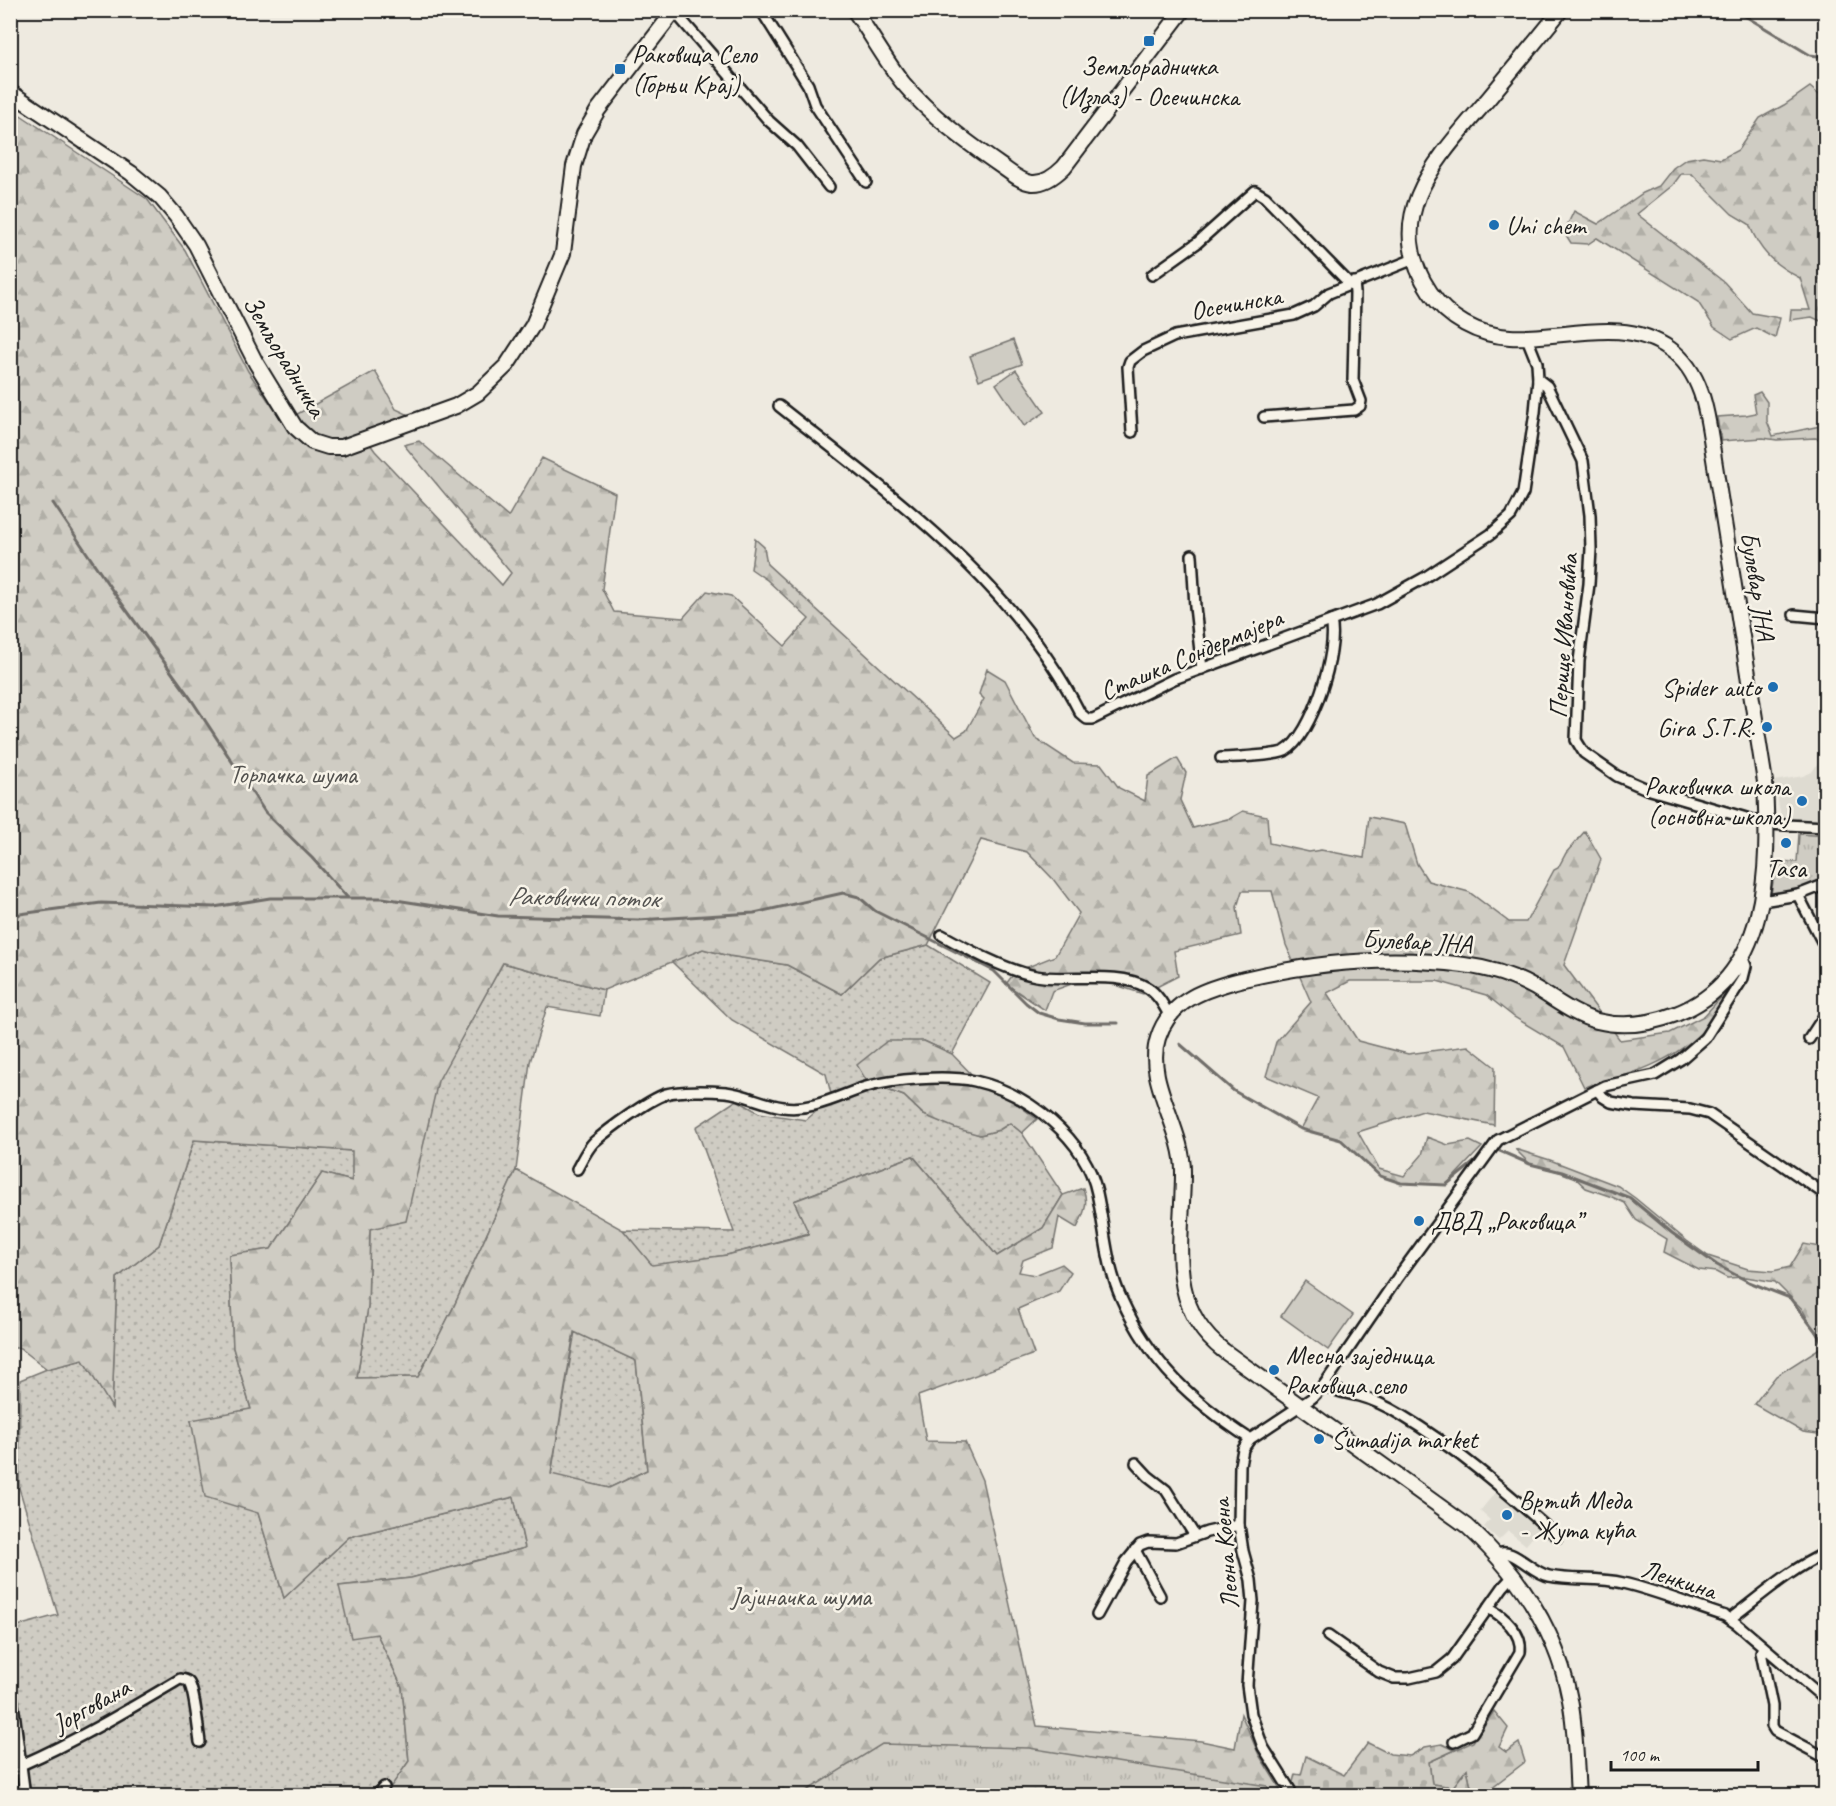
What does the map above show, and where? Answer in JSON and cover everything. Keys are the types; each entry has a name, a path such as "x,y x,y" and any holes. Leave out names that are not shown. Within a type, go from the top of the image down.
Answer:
{"main road":[{"path":"854,10 899,77 926,108 952,131 994,161 1024,180 1035,183 1053,177 1064,167 1184,10"},
{"path":"1414,259 1411,221 1415,202 1425,181 1437,162 1561,10"},
{"name":"Земљорадничка","path":"10,92 131,173 160,197 196,245 256,363 295,427 312,442 328,447 342,447 456,406 478,393 507,365 533,325 563,253 574,166 584,134 601,106 674,11"},
{"name":"Булевар ЈНА","path":"1414,259 1430,292 1449,313 1472,328 1493,336 1527,338 1598,331 1636,333 1657,341 1678,355 1691,371 1700,388 1713,449 1765,782 1767,824 1762,901 1751,936 1742,956 1724,982 1705,998 1669,1017 1631,1026 1595,1020 1577,1013 1520,981 1463,965 1344,961 1270,973 1205,990 1190,998 1169,1015 1162,1026 1156,1042 1156,1065 1162,1093 1178,1134 1183,1162 1180,1273 1189,1309 1215,1344 1448,1510 1472,1530 1514,1575 1540,1616 1563,1672 1572,1712 1578,1796"}],"street":[{"path":"761,10 808,85 821,115 866,182"},
{"path":"674,11 769,120 797,146 829,187"},
{"path":"1152,275 1197,243 1255,191 1265,197 1352,283 1355,293 1353,380 1361,401 1360,405 1354,410 1264,417"},
{"name":"Осечинска","path":"1132,432 1128,367 1130,361 1143,351 1175,336 1294,315 1314,306 1329,293 1414,259"},
{"name":"Перице Ивановића","path":"1527,338 1536,363 1538,379 1547,386 1578,448 1585,470 1591,549 1579,661 1576,740 1588,756 1617,776 1647,789 1767,824"},
{"name":"Сташка Сондермајера","path":"779,406 910,512 984,580 1037,642 1083,717 1093,719 1150,690 1377,604 1424,578 1491,534 1511,516 1523,493 1538,379"},
{"path":"1192,555 1202,669"},
{"path":"1794,615 1826,618"},
{"path":"1221,758 1283,752 1291,746 1304,728 1326,675 1333,649 1331,621"},
{"path":"1767,824 1826,827"},
{"path":"1762,901 1798,895 1826,884"},
{"path":"1798,895 1826,949"},
{"path":"942,935 970,951 1035,976 1125,980 1146,986 1158,997 1169,1015"},
{"path":"577,1169 592,1144 639,1110 667,1094 728,1092 775,1106 803,1109 832,1101 867,1087 890,1082 966,1079 995,1087 1014,1095 1041,1113 1080,1153 1098,1194 1107,1252 1116,1285 1138,1330 1155,1356 1180,1386 1214,1415 1250,1439 1300,1406 1324,1385 1398,1277 1496,1142 1507,1134 1597,1090 1613,1084 1655,1075 1695,1049 1714,1025 1743,978 1746,966 1742,956"},
{"path":"1809,1039 1826,1013"},
{"path":"1597,1090 1611,1102 1634,1106 1690,1109 1709,1114 1826,1196"},
{"path":"1324,1385 1380,1404 1448,1445 1558,1537"},
{"name":"Леона Коена","path":"1250,1439 1243,1449 1240,1466 1239,1524 1253,1601 1247,1685 1251,1714 1263,1747 1290,1790"},
{"path":"1136,1464 1166,1490 1196,1536"},
{"path":"1097,1616 1126,1562 1140,1545 1148,1542 1176,1543 1239,1524"},
{"path":"1135,1550 1160,1596"},
{"name":"Ленкина","path":"1496,1555 1504,1551 1509,1552 1547,1576 1622,1582 1730,1618 1826,1700"},
{"path":"1730,1618 1771,1590 1797,1568 1825,1554"},
{"path":"1328,1636 1370,1666 1388,1675 1400,1678 1428,1675 1443,1668 1452,1659 1514,1575"},
{"path":"1455,1742 1472,1733 1520,1653 1520,1640 1514,1630 1501,1616 1488,1608"},
{"path":"1763,1647 1761,1652 1772,1706 1774,1731 1826,1758"},
{"name":"Јоргована","path":"21,1765 114,1718 180,1679 186,1680 192,1690 200,1743"},
{"name":"Јоргована","path":"10,1681 26,1796"},
{"path":"376,1796 384,1786"}],"shaded area":[{"name":"Раковичка школа (основна школа)","path":"1825,752 1825,822 1782,822 1774,781 1803,776 1812,772"},
{"name":"Вртић Меда - Жута кућа","path":"1498,1489 1542,1526 1526,1545 1508,1531 1499,1540 1484,1527 1490,1520 1480,1511"}],"green space":[{"path":"1810,87 1825,100 1825,323 1812,317 1790,320 1791,310 1810,310 1800,278 1782,268 1768,256 1749,224 1732,214 1692,174 1681,174 1673,185 1637,214 1724,282 1752,313 1780,318 1775,338 1756,328 1732,339 1714,327 1698,302 1597,238 1588,244 1571,243 1564,232 1574,211 1598,224 1643,193 1659,186 1673,168 1686,159 1703,156 1721,159 1738,150 1760,118"},
{"name":"Торлачка шума","path":"10,108 147,199 185,250 248,371 283,422 375,371 396,409 420,420 365,437 375,451 502,585 511,573 404,445 419,441 508,517 542,458 615,493 602,589 614,612 683,618 707,591 731,596 785,646 809,619 767,580 751,569 755,539 764,547 767,564 956,737 966,731 984,699 979,694 987,669 1005,680 1035,738 1073,763 1101,764 1119,788 1145,801 1148,776 1177,758 1186,773 1180,800 1193,828 1231,818 1243,811 1267,816 1269,843 1309,852 1321,850 1364,858 1369,817 1405,824 1417,864 1428,881 1469,892 1509,922 1526,922 1554,870 1558,868 1566,853 1585,831 1601,859 1564,965 1620,1040 1670,1033 1704,1016 1725,993 1728,995 1707,1026 1681,1049 1650,1066 1584,1087 1564,1047 1514,1017 1486,995 1437,981 1350,981 1327,993 1358,1041 1408,1054 1468,1046 1495,1067 1494,1125 1423,1111 1358,1132 1379,1169 1404,1176 1422,1155 1427,1137 1448,1145 1470,1141 1482,1147 1446,1185 1401,1183 1380,1176 1341,1140 1301,1129 1318,1098 1266,1076 1276,1042 1311,1002 1286,945 1272,891 1242,891 1237,907 1241,935 1174,951 1178,976 1143,994 1091,977 1052,991 1045,1010 1006,984 1015,972 1055,956 1079,913 1053,879 1027,852 981,840 928,945 879,958 842,994 787,965 729,956 703,949 604,990 503,963 438,1081 406,1221 370,1229 368,1307 357,1378 418,1377 454,1306 516,1170 623,1230 652,1265 727,1255 809,1234 794,1201 913,1156 997,1256 1043,1228 1063,1195 1083,1188 1086,1204 1077,1228 1059,1217 1053,1248 1023,1260 1019,1272 1035,1275 1062,1264 1071,1272 1059,1291 1018,1309 1034,1354 918,1396 926,1441 965,1442 982,1480 1037,1726 1201,1741 1235,1748 1241,1714 1259,1755 1284,1795 385,1795 409,1761 402,1687 377,1634 351,1638 339,1586 411,1578 525,1548 514,1497 349,1537 284,1598 258,1513 205,1497 191,1420 251,1409 233,1348 229,1255 271,1249 322,1173 352,1181 352,1151 194,1140 159,1245 117,1278 112,1408 83,1360 47,1369 20,1348 11,1348","holes":["574,1332 636,1361 647,1470 609,1488 551,1474"]},
{"path":"1013,340 1022,364 979,380 970,356"},
{"path":"1016,370 1045,412 1024,426 996,384"},
{"path":"1760,392 1767,402 1767,421 1773,436 1825,425 1825,440 1763,438 1721,441 1717,417 1756,413 1753,395"},
{"path":"1799,834 1825,836 1825,879 1793,891 1771,895 1776,861 1797,862"},
{"path":"928,945 990,983 952,1054 924,1041 879,1087 904,1096 924,1115 980,1135 999,1130 1010,1123 1022,1133 1063,1195 1043,1228 997,1256 913,1156 794,1201 809,1233 727,1255 652,1266 623,1230 734,1232 696,1127 737,1100 759,1113 806,1120 832,1098 826,1074 732,1020 671,961 703,949 729,956 787,965 842,994 879,958"},
{"path":"503,963 604,990 600,1016 547,1007 530,1062 516,1170 454,1306 418,1377 357,1378 368,1307 370,1229 418,1165 437,1081"},
{"path":"887,1041 924,1041 952,1054 983,1086 1005,1095 1037,1119 1022,1133 1010,1123 999,1130 980,1135 955,1128 924,1115 904,1096 866,1080 857,1065"},
{"path":"194,1140 353,1151 352,1181 322,1173 271,1249 229,1256 233,1348 251,1409 191,1421 258,1513 284,1598 349,1537 514,1497 525,1548 411,1578 339,1586 377,1634 402,1687 409,1761 385,1796 26,1795 11,1686 10,1628 58,1615 19,1488 20,1380 47,1369 83,1360 112,1407 117,1278 159,1245"},
{"path":"1515,1149 1618,1186 1708,1256 1748,1269 1773,1271 1790,1267 1804,1244 1825,1248 1825,1435 1803,1432 1754,1404 1776,1376 1823,1346 1802,1309 1775,1282 1746,1277 1727,1278 1716,1272 1699,1270 1664,1252 1667,1239 1636,1220 1625,1203 1586,1188 1572,1175 1530,1164"},
{"path":"1305,1281 1353,1315 1328,1350 1281,1316"},
{"path":"575,1331 636,1361 647,1470 609,1488 551,1475"},
{"path":"1494,1711 1508,1728 1499,1747 1506,1752 1519,1743 1525,1762 1487,1791 1488,1795 1473,1796 1467,1769 1453,1787 1432,1784 1429,1762 1473,1742"},
{"path":"1368,1743 1390,1754 1410,1756 1425,1747 1442,1744 1455,1750 1429,1762 1432,1784 1453,1787 1467,1769 1473,1795 1296,1795 1298,1791 1292,1786 1295,1774 1301,1775 1306,1756 1344,1775"},
{"path":"882,1744 1029,1748 1267,1786 1274,1795 800,1795"}],"waterway":[{"path":"1735,10 1810,55 1826,57"},
{"path":"53,503 112,590 191,699 265,812 312,858 347,897"},
{"name":"Раковички поток","path":"10,918 20,914 101,903 214,907 270,898 383,898 498,916 638,920 754,913 843,893 859,897 875,911 994,971 1039,1013 1085,1023 1118,1023"},
{"name":"Раковички поток","path":"1180,1044 1234,1091 1301,1129 1341,1140 1380,1176 1401,1183 1446,1185 1483,1155"},
{"name":"Раковички поток","path":"1493,1148 1530,1164 1562,1172 1630,1198 1672,1233 1717,1265 1749,1282 1790,1298 1826,1345"}],"place":[{"name":"Земљорадничка (Излаз) - Осечинска","path":"1149,41"},
{"name":"Раковица Село (Горњи Крај)","path":"620,69"},
{"name":"Uni chem","path":"1494,225"},
{"name":"Spider auto","path":"1773,687"},
{"name":"Gira S.T.R.","path":"1767,727"},
{"name":"Раковичка школа (основна школа)","path":"1802,801"},
{"name":"Tasa","path":"1786,843"},
{"name":"ДВД „Раковица”","path":"1419,1221"},
{"name":"Месна заједница Раковица село","path":"1274,1370"},
{"name":"Šumadija market","path":"1319,1439"},
{"name":"Вртић Меда - Жута кућа","path":"1507,1515"}],"park label":[{"name":"Јајиначка шума","path":"801,1596"}]}
